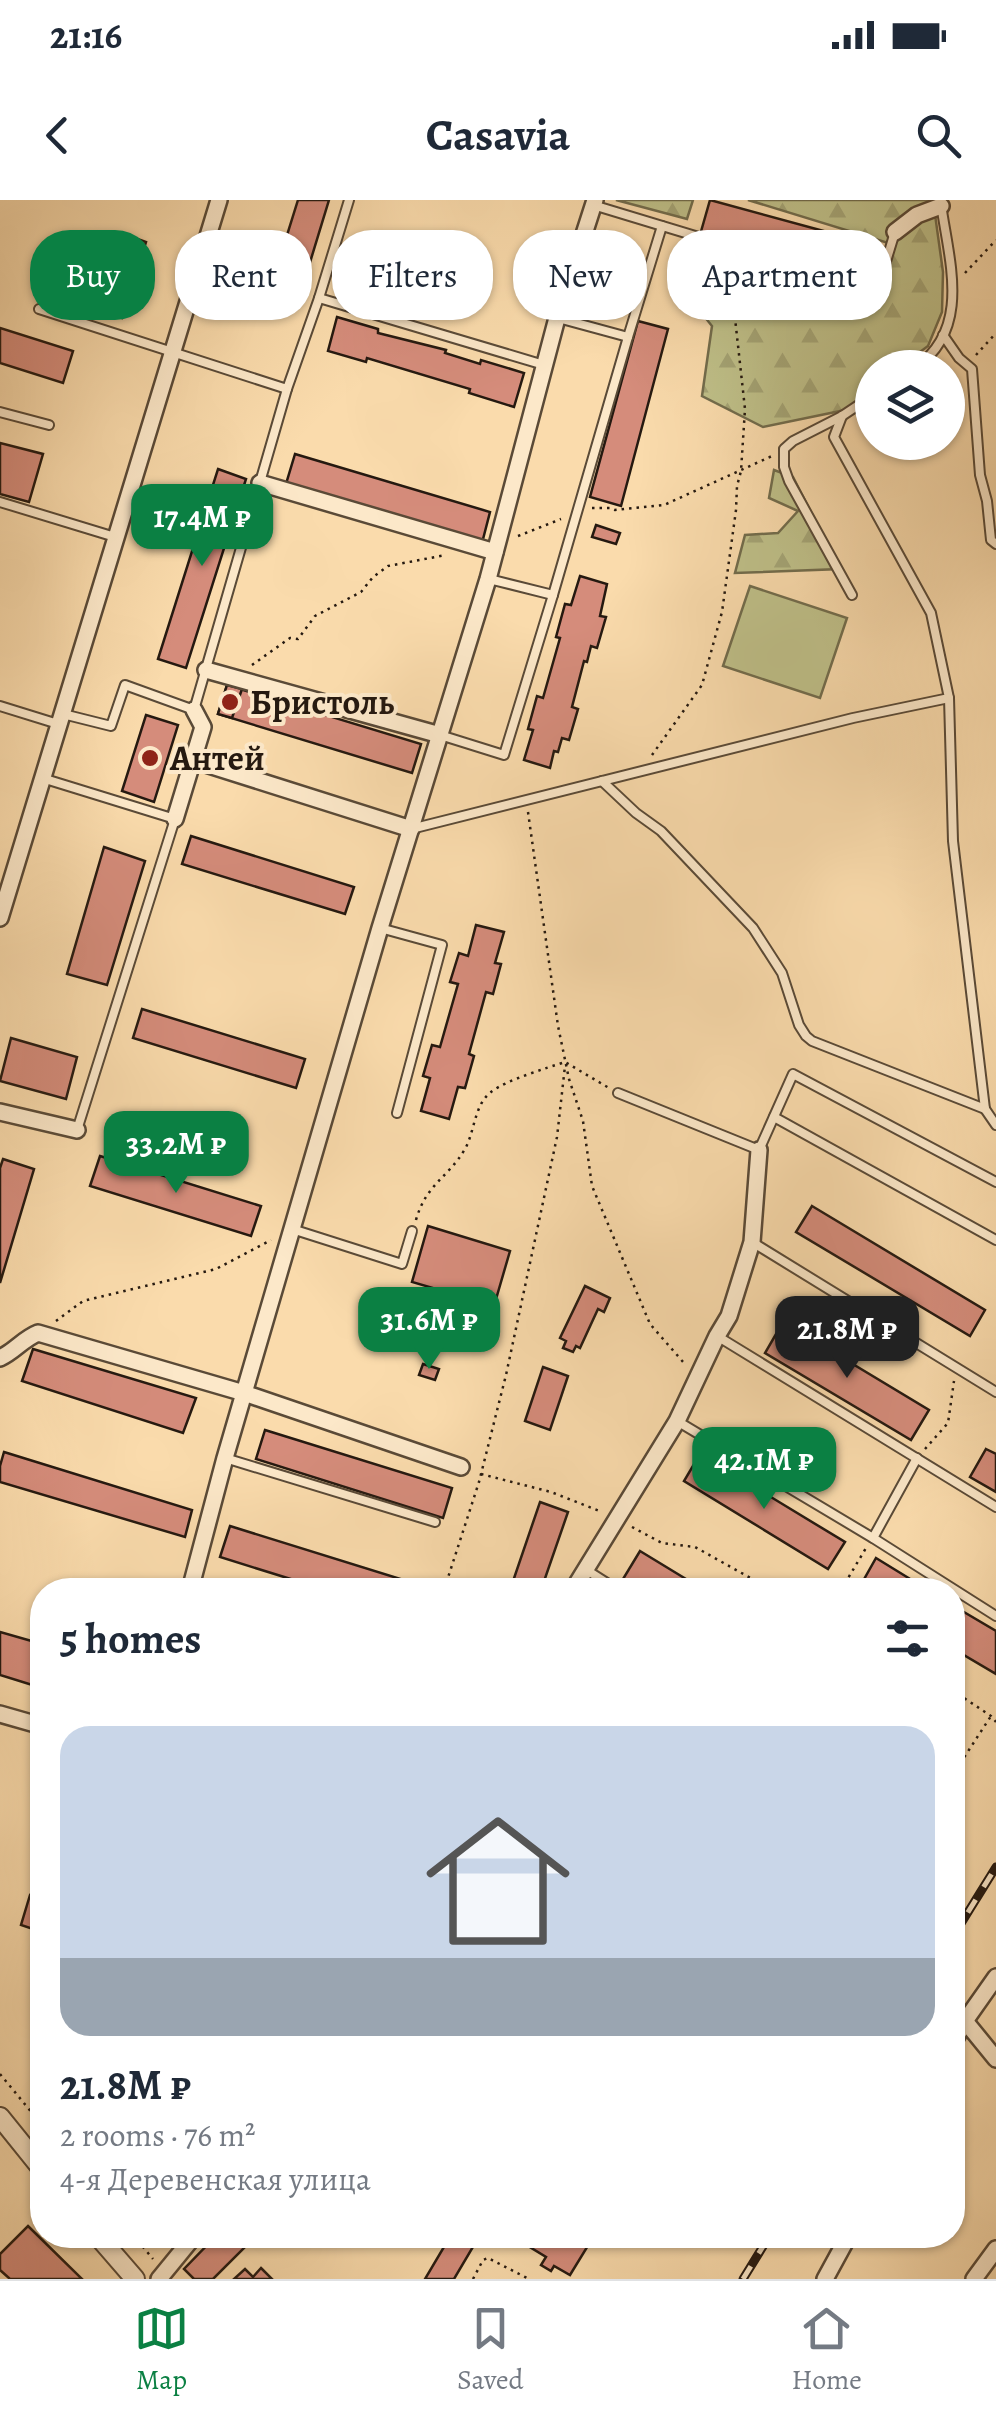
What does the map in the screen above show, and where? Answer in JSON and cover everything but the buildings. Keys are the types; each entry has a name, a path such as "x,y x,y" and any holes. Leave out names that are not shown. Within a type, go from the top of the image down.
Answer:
{"street":[{"path":"0,918 219,200"},
{"path":"576,200 594,202 585,230"},
{"path":"895,232 940,203"},
{"path":"193,1578 380,928 488,578 555,320"},
{"path":"260,483 495,552"},
{"path":"206,670 440,735"},
{"path":"175,818 203,727 194,710"},
{"path":"193,760 411,829"},
{"path":"0,1112 77,1130"},
{"path":"580,1578 677,1420 729,1316 752,1242 759,1150"},
{"path":"0,1358 38,1333 244,1393 461,1467"},
{"path":"0,1714 30,1723"},
{"path":"996,1977 965,2021 996,2060"},
{"path":"0,2117 30,2154"},
{"path":"108,2248 135,2279"},
{"path":"159,2279 184,2248"},
{"path":"825,2279 842,2248"},
{"path":"974,2279 996,2249"}],"lane":[{"path":"0,706 111,726 125,686 194,710 288,389 349,200"},
{"path":"594,202 676,230"},
{"path":"934,350 950,323 952,283 940,203"},
{"path":"440,735 504,755 662,226"},
{"path":"892,242 895,232"},
{"path":"319,298 544,365"},
{"path":"76,320 288,389"},
{"path":"564,320 628,336"},
{"path":"943,335 958,358 972,369 980,475 991,540 996,544"},
{"path":"852,595 789,482 784,449 855,407"},
{"path":"0,412 49,425"},
{"path":"842,416 834,437 931,614 949,698 953,842 985,1108 996,1124"},
{"path":"0,502 115,538"},
{"path":"488,578 553,594"},
{"path":"411,829 853,718 949,698"},
{"path":"42,778 175,818 77,1130"},
{"path":"602,781 636,814 661,830 754,928 782,973 806,1036 985,1108"},
{"path":"380,928 442,945 397,1113"},
{"path":"618,1094 759,1150 794,1074 996,1182"},
{"path":"774,1117 996,1240"},
{"path":"292,1229 402,1264 412,1230"},
{"path":"752,1242 996,1392"},
{"path":"717,1336 996,1507"},
{"path":"677,1420 936,1578"},
{"path":"225,1458 435,1522"},
{"path":"873,1538 917,1458"},
{"path":"586,1569 600,1578"},
{"path":"965,1596 996,1616"}],"path":[{"path":"952,283 996,240"},
{"path":"639,772 702,685 722,612 741,470 744,409 735,320"},
{"path":"522,535 591,508 664,505 784,449"},
{"path":"248,668 290,638 298,638 314,616 361,592 388,566 457,555"},
{"path":"526,800 558,1026 583,1121 592,1186 650,1324 696,1380"},
{"path":"565,1062 618,1094"},
{"path":"412,1230 422,1200 467,1146 480,1106 491,1092 565,1062"},
{"path":"448,1578 480,1482 506,1375 557,1136 565,1062"},
{"path":"38,1333 83,1301 216,1269 292,1229"},
{"path":"917,1458 948,1424 956,1367"},
{"path":"849,1578 873,1538"},
{"path":"965,1699 996,1722"},
{"path":"965,1756 991,1716"},
{"path":"0,2074 30,2110"},
{"path":"144,2248 153,2258"},
{"path":"473,2279 488,2258 529,2279"}],"green space":[{"path":"616,200 693,200 687,219"},
{"path":"748,200 933,200 943,272 942,312 928,346 923,350 855,350 855,402 845,410 763,427 702,396 712,326 707,320 892,320 892,230 846,230"},
{"path":"774,470 793,477 840,569 735,573 745,535 778,533 798,511 769,498"},
{"path":"750,586 847,618 820,698 723,666"}],"railway":[{"path":"965,1917 996,1867"},
{"path":"743,2279 762,2248"}],"place":[{"name":"Бристоль","path":"230,702"},
{"name":"Антей","path":"150,758"}]}
